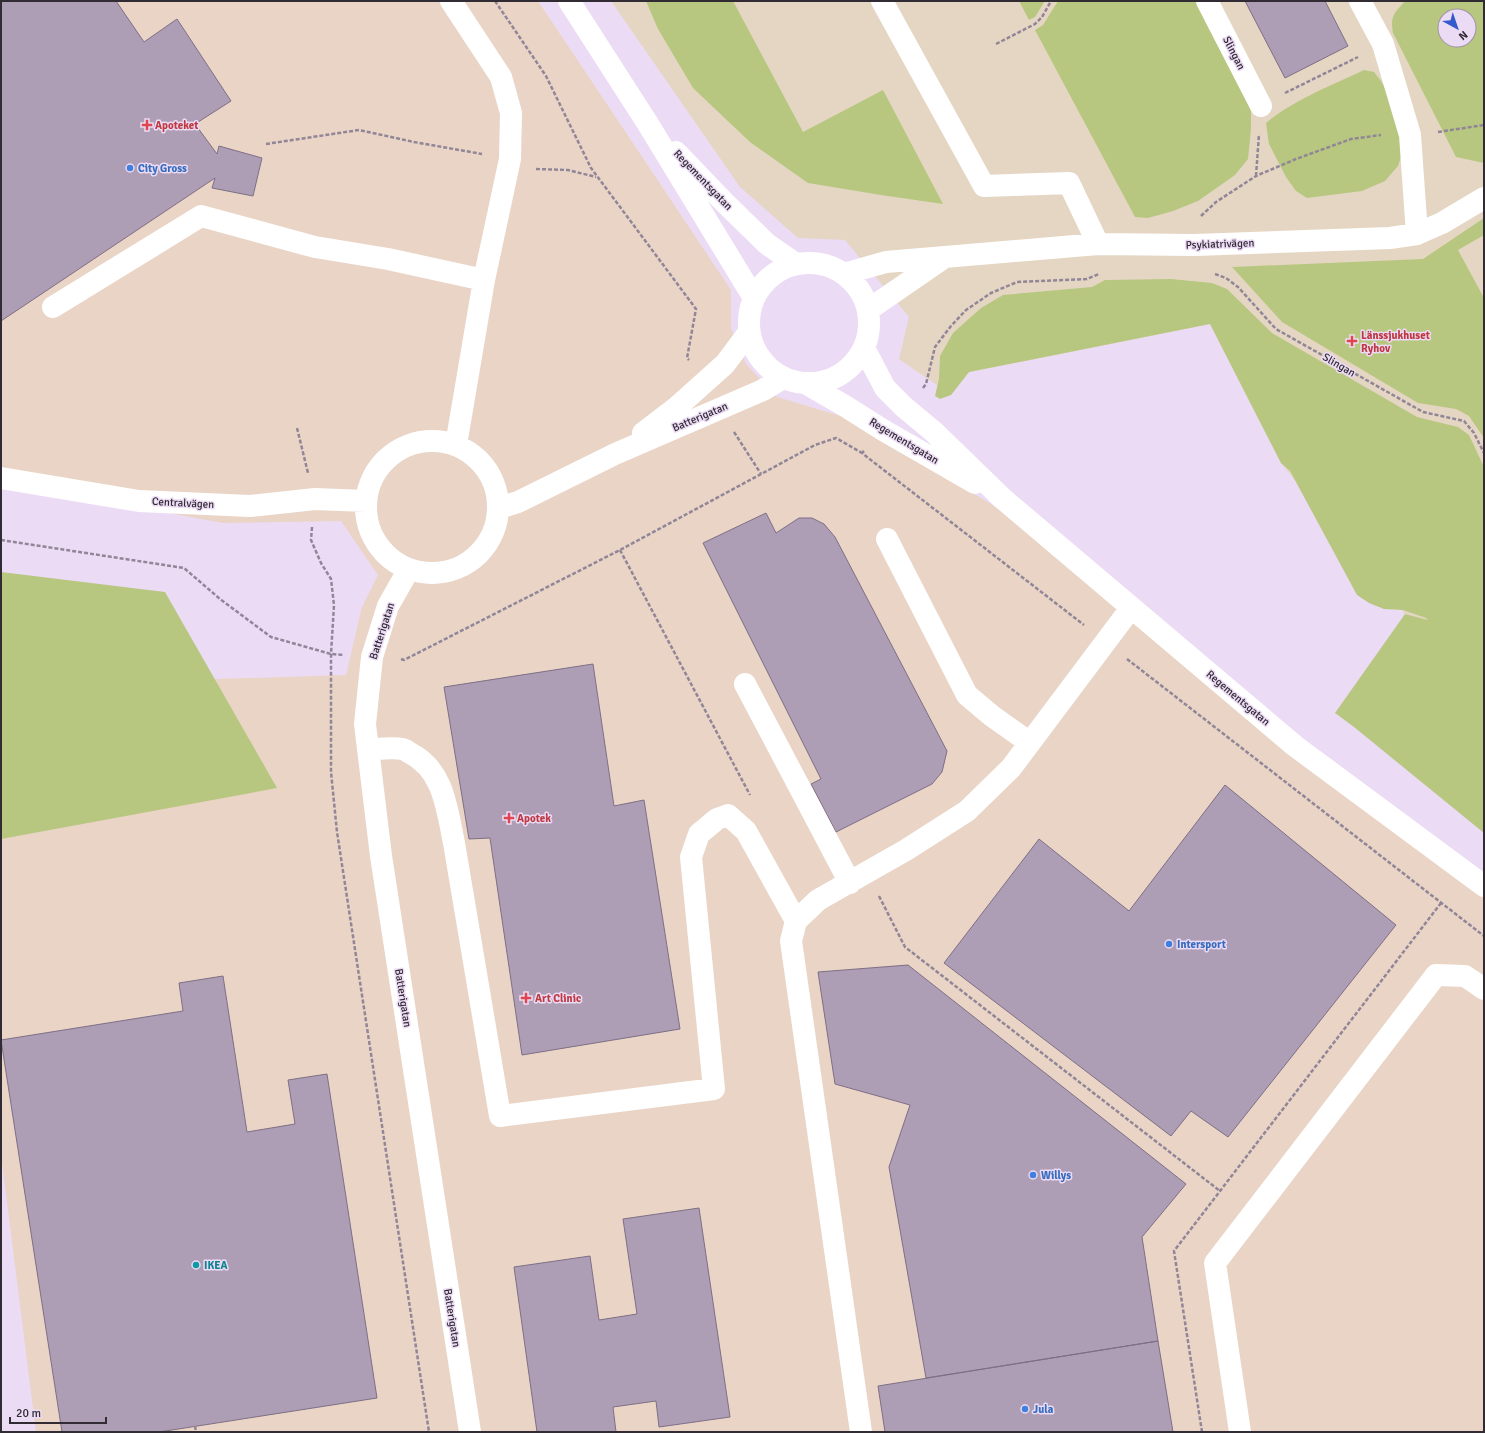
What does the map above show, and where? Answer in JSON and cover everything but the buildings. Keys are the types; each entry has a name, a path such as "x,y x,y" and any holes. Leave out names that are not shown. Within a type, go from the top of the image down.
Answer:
{"street":[{"path":"451,1 501,77 511,113 510,159 484,280 456,445"},
{"name":"Regementsgatan","path":"569,1 648,124 754,298"},
{"path":"882,1 984,186 1069,183 1098,244"},
{"name":"Slingan","path":"1207,1 1261,106"},
{"path":"1360,1 1383,44 1410,135 1417,234"},
{"name":"Regementsgatan","path":"648,124 767,244 796,264"},
{"name":"Psykiatrivägen","path":"844,274 886,262 1098,244 1195,246 1390,238 1417,234 1442,223 1484,198"},
{"path":"53,307 201,216 315,247 388,259 484,280"},
{"path":"868,310 946,256"},
{"path":"813,263 829,266 844,274 855,284 863,296 868,310 869,329 864,348 855,363 841,375 824,382 807,384 783,378 767,367 755,351 749,332 749,314 754,298 764,282 779,271 796,264 813,263"},
{"name":"Batterigatan","path":"615,454 677,407 726,364 749,332"},
{"name":"Regementsgatan","path":"864,348 885,388 904,407 934,432 1002,498 1295,746 1484,886"},
{"name":"Batterigatan","path":"499,508 518,502 615,454 763,390 783,378"},
{"name":"Regementsgatan","path":"807,384 846,406 883,430 1002,498"},
{"path":"436,441 456,445 473,455 487,470 496,488 499,508 495,529 485,547 469,562 450,571 430,574 409,569 390,558 376,542 368,523 366,501 371,482 382,465 397,451 416,443 436,441"},
{"name":"Centralvägen","path":"1,478 139,501 250,506 315,499 366,501"},
{"path":"886,538 967,695 992,716 1030,743"},
{"name":"Batterigatan","path":"409,569 388,606 372,657 365,724 381,856 470,1432"},
{"path":"861,1432 791,941 796,921 818,900 906,850 967,811 1012,768 1131,608"},
{"path":"745,684 859,878"},
{"path":"368,750 402,749 418,756 432,771 441,787 447,807 454,843 500,1116 714,1089 691,857 699,834 717,819 728,815 746,831 796,921"},
{"path":"1240,1432 1215,1263 1436,975 1465,976 1484,989"}],"path":[{"path":"495,1 546,76 591,168 696,309 687,358 704,384"},
{"path":"996,44 1035,24 1042,17 1051,1"},
{"path":"1383,44 1261,106 1256,176 1296,159 1351,139 1388,135 1410,135 1484,125"},
{"path":"266,144 359,130 414,142"},
{"name":"Slingan","path":"1212,273 1226,278 1238,287 1276,329 1423,412 1464,421 1474,433 1484,453"},
{"path":"719,409 761,474"},
{"path":"297,428 315,499 311,540 321,563 331,579 334,605 331,654 331,765 337,832 429,1432"},
{"path":"620,550 750,796"},
{"path":"859,878 905,947 1220,1191"},
{"path":"195,1426 196,1432"}],"shaded area":[{"path":"1,1 538,1 731,290 731,328 746,364 777,397 844,417 1001,510 1484,886 1484,1432 36,1432 1,1154 1,686 346,675 362,607 378,575 341,521 223,523 1,482"},
{"name":"Länssjukhuset Ryhov","path":"611,1 1484,1 1484,651 1427,620 1405,614 1281,463 1210,324 969,372 951,395 899,359 909,317 845,240 798,238 740,187"}],"green space":[{"path":"646,1 733,1 803,132 883,90 943,204 808,183 750,142 693,88 658,29"},
{"path":"1019,1 1045,1 1035,17 1029,20"},
{"path":"1058,1 1197,1 1251,108 1251,129 1248,159 1235,175 1198,201 1173,211 1148,218 1135,217 1035,30 1043,25"},
{"path":"1405,1 1484,1 1484,163 1456,157 1393,33 1392,22 1396,12"},
{"path":"1364,70 1374,72 1381,81 1397,111 1405,145 1398,166 1385,181 1362,191 1307,198 1296,191 1286,177 1269,144 1266,123 1276,115 1300,101"},
{"path":"1484,218 1484,235 1458,250 1484,298 1484,438 1469,416 1456,409 1418,403 1282,322 1232,267 1423,259"},
{"path":"1171,279 1212,283 1227,289 1272,333 1417,417 1458,427 1469,435 1484,467 1484,833 1335,713 1405,614 1428,620 1403,610 1384,609 1369,603 1357,595 1290,471 1281,463 1210,324 969,372 951,395 940,399 935,396 939,379 940,356 953,333 981,308 1003,295 1092,287 1105,280"},
{"path":"1,572 165,592 277,788 1,839"}],"place":[{"name":"Apoteket","path":"147,125"},
{"name":"City Gross","path":"130,168"},
{"name":"Länssjukhuset Ryhov","path":"1352,341"},
{"name":"Apotek","path":"509,818"},
{"name":"Intersport","path":"1169,944"},
{"name":"Art Clinic","path":"526,998"},
{"name":"Willys","path":"1033,1175"},
{"name":"IKEA","path":"196,1265"},
{"name":"Jula","path":"1025,1409"}]}
